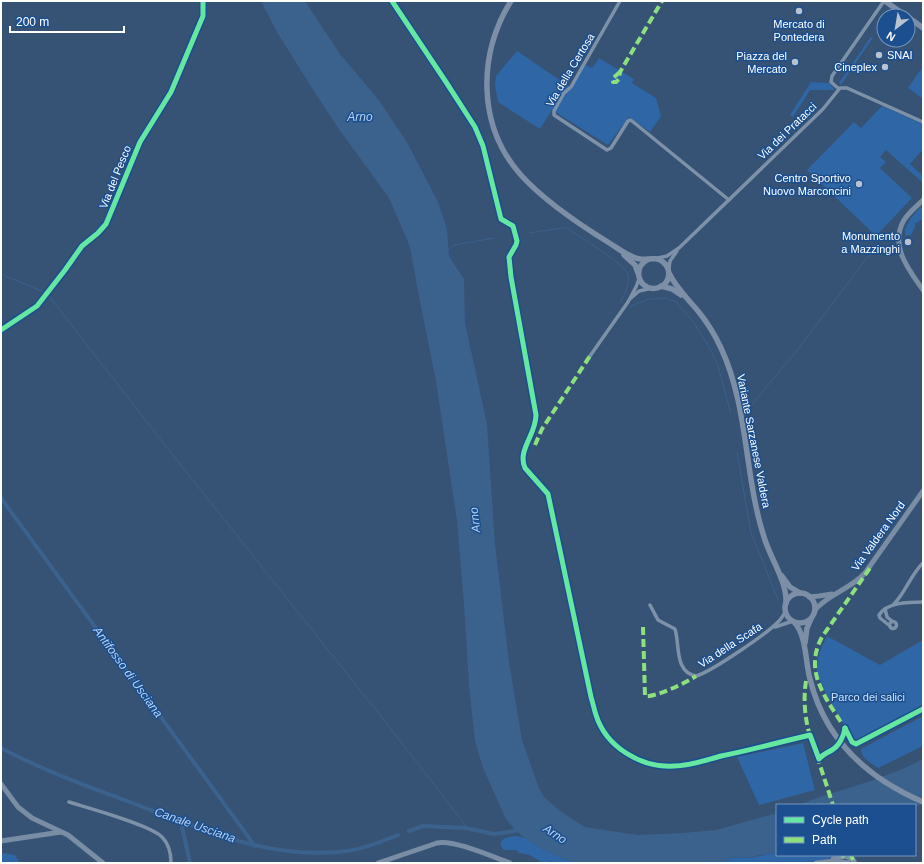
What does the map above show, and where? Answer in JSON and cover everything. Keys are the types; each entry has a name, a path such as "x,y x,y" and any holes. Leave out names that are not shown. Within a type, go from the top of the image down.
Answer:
{"main road":[{"path":"511,1 496,30 488,63 486,81 487,100 496,134 512,165 534,188 555,205 610,243 636,258 660,260 665,263 668,272 666,282 661,286 651,288 643,284 636,267 632,262 610,243"},
{"path":"884,1 894,8"},
{"path":"923,200 904,220 900,230 900,240 904,262 923,290"},
{"path":"639,276 641,265 651,259"},
{"name":"Variante Sarzanese Valdera","path":"668,272 673,281 712,331 721,348 728,367 737,398 759,519 767,546 785,592 786,604"},
{"name":"Variante Sarzanese Valdera","path":"661,286 672,289 689,301"},
{"name":"Via Valdera Nord","path":"844,589 859,580 872,565 923,491"},
{"name":"Variante Sarzanese Valdera","path":"776,568 790,587 806,595"},
{"path":"811,618 803,623 789,618 786,611 786,604 792,596 798,594 823,596 844,589"},
{"path":"805,652 806,628 815,610 824,601 844,589"},
{"path":"806,595 814,603 815,610"},
{"path":"794,621 800,629 808,674 814,693 822,712 833,731 854,758 874,775 899,791 923,802"},
{"path":"1,784 18,806 32,818 46,826 62,832 103,863"},
{"path":"1,841 62,832"},
{"path":"378,863 437,843 446,842 457,844 510,863"},
{"path":"816,863 844,856 849,857 855,863"},
{"path":"827,861 848,863"}],"street":[{"name":"Via del Pesco","path":"1,330 30,311 40,302 82,246 98,233 106,224 140,142 170,92 203,16 203,1"},
{"name":"Via della Certosa","path":"620,1 584,64 554,111 554,115 607,150 611,148 628,121 632,121 729,200"},
{"path":"884,1 832,76 832,83 839,89 843,87 847,88 923,122"},
{"name":"Via dei Pratacci","path":"668,272 670,261 679,248 823,110 839,89"},
{"name":"Via dei Pratacci","path":"651,259 664,257 679,248"},
{"path":"590,356 628,302 636,287 639,276"},
{"path":"628,302 639,292 651,288"},
{"path":"886,610 887,616 892,622 896,622 897,626 894,628 879,616 879,613 893,605 901,596 916,570 923,563"},
{"path":"901,596 906,602"},
{"path":"893,605 906,602 923,602"},
{"name":"Via della Scafa","path":"650,605 659,620 675,629 680,660 687,671 694,676 699,676 708,671 770,629"},
{"path":"770,629 780,620 786,611"},
{"path":"770,629 781,624 794,621"},
{"path":"890,626 890,623 892,622"},
{"path":"69,802 136,824 158,833 166,842 170,851 171,863"}],"green space":[{"path":"874,36 841,85 839,83 870,38"},
{"path":"517,51 570,87 584,64 592,68 599,58 634,79 632,83 656,98 661,116 650,132 629,117 608,145 552,110 540,129 498,102 495,85 496,76"},
{"path":"921,69 923,71 923,99 908,88"},
{"path":"811,82 829,83 835,90 810,90 793,117 790,115"},
{"name":"Centro Sportivo Nuovo Marconcini","path":"882,106 923,124 923,149 910,164 923,176 923,183 886,150 880,157 886,162 880,168 912,198 876,236 807,170 854,122 861,128"},
{"path":"923,205 923,219 914,224 916,225 911,235 905,235 908,222"},
{"name":"Parco dei salici","path":"827,636 880,665 923,640 923,707 856,742 833,706 818,675 818,659"},
{"path":"923,716 923,746 878,768 867,760 861,752 861,749"},
{"path":"803,743 815,790 759,805 737,757"},
{"path":"516,836 525,838 546,851 575,863 555,863 550,861 549,863 541,862 530,855 519,853 517,850 504,850 502,848 500,843 503,840"},
{"path":"776,852 776,856 837,856 801,863 722,863 731,858 750,858"},
{"path":"3,853 15,855 20,863 1,863 1,856"},
{"path":"714,861 722,863 702,863"}],"water":[{"name":"Arno","path":"261,1 305,1 340,54 378,99 408,144 438,202 447,229 449,256 464,279 465,323 487,424 495,544 509,662 522,740 539,788 544,797 560,811 585,827 638,835 716,830 776,813 776,852 750,858 731,858 722,863 714,861 702,863 575,863 546,851 526,839 516,831 506,819 483,768 475,741 469,686 457,521 436,381 410,247 389,198 338,128 278,34"},
{"path":"923,759 923,804 916,807 916,804 801,804 877,779"}],"waterway":[{"path":"529,233 567,228 610,257 625,269 628,274 628,284 621,301 622,302"},
{"path":"448,250 454,245 494,238"},
{"path":"749,408 795,353 870,254"},
{"path":"1,274 46,293"},
{"path":"48,295 172,454 387,724 463,822 466,828"},
{"path":"629,307 649,299 665,298 676,302 691,319 708,345 717,363 731,413"},
{"path":"737,452 751,533 778,599"},
{"name":"Antifosso di Usciana","path":"1,498 255,846"},
{"name":"Canale Usciana","path":"1,748 84,785 184,823 234,840 259,846 284,851 310,853 337,852 375,844 398,835"},
{"path":"181,822 190,863"},
{"name":"Canale Usciana","path":"409,831 423,826 466,828 494,834 516,831 519,827"}],"marked path":[{"path":"620,72 613,78 613,82 616,82 619,79 620,72 662,1"},
{"path":"535,445 542,429 590,356"},
{"path":"847,732 820,687 816,675 815,663 817,650 822,637 872,565"},
{"path":"643,627 645,696 656,695 696,676"},
{"path":"806,681 805,710 811,739"},
{"path":"817,756 833,804"},
{"path":"851,856 853,860"}],"cycle path":[{"path":"1,330 37,306 82,246 98,233 106,224 140,142 171,92 203,16 203,1"},
{"path":"392,1 475,127 483,146 501,219 513,226 517,241 509,257 511,277 536,415 533,429 523,455 523,461 525,468 548,494 591,697 601,726 616,746 626,753 637,759 662,766 692,764 810,735 819,759 837,746 844,734 845,728"},
{"path":"845,728 852,742 856,744 923,709"}],"place":[{"name":"Mercato di Pontedera","path":"799,11"},
{"name":"SNAI","path":"879,55"},
{"name":"Piazza del Mercato","path":"795,62"},
{"name":"Cineplex","path":"885,67"},
{"name":"Centro Sportivo Nuovo Marconcini","path":"859,184"},
{"name":"Monumento a Mazzinghi","path":"908,242"}]}
